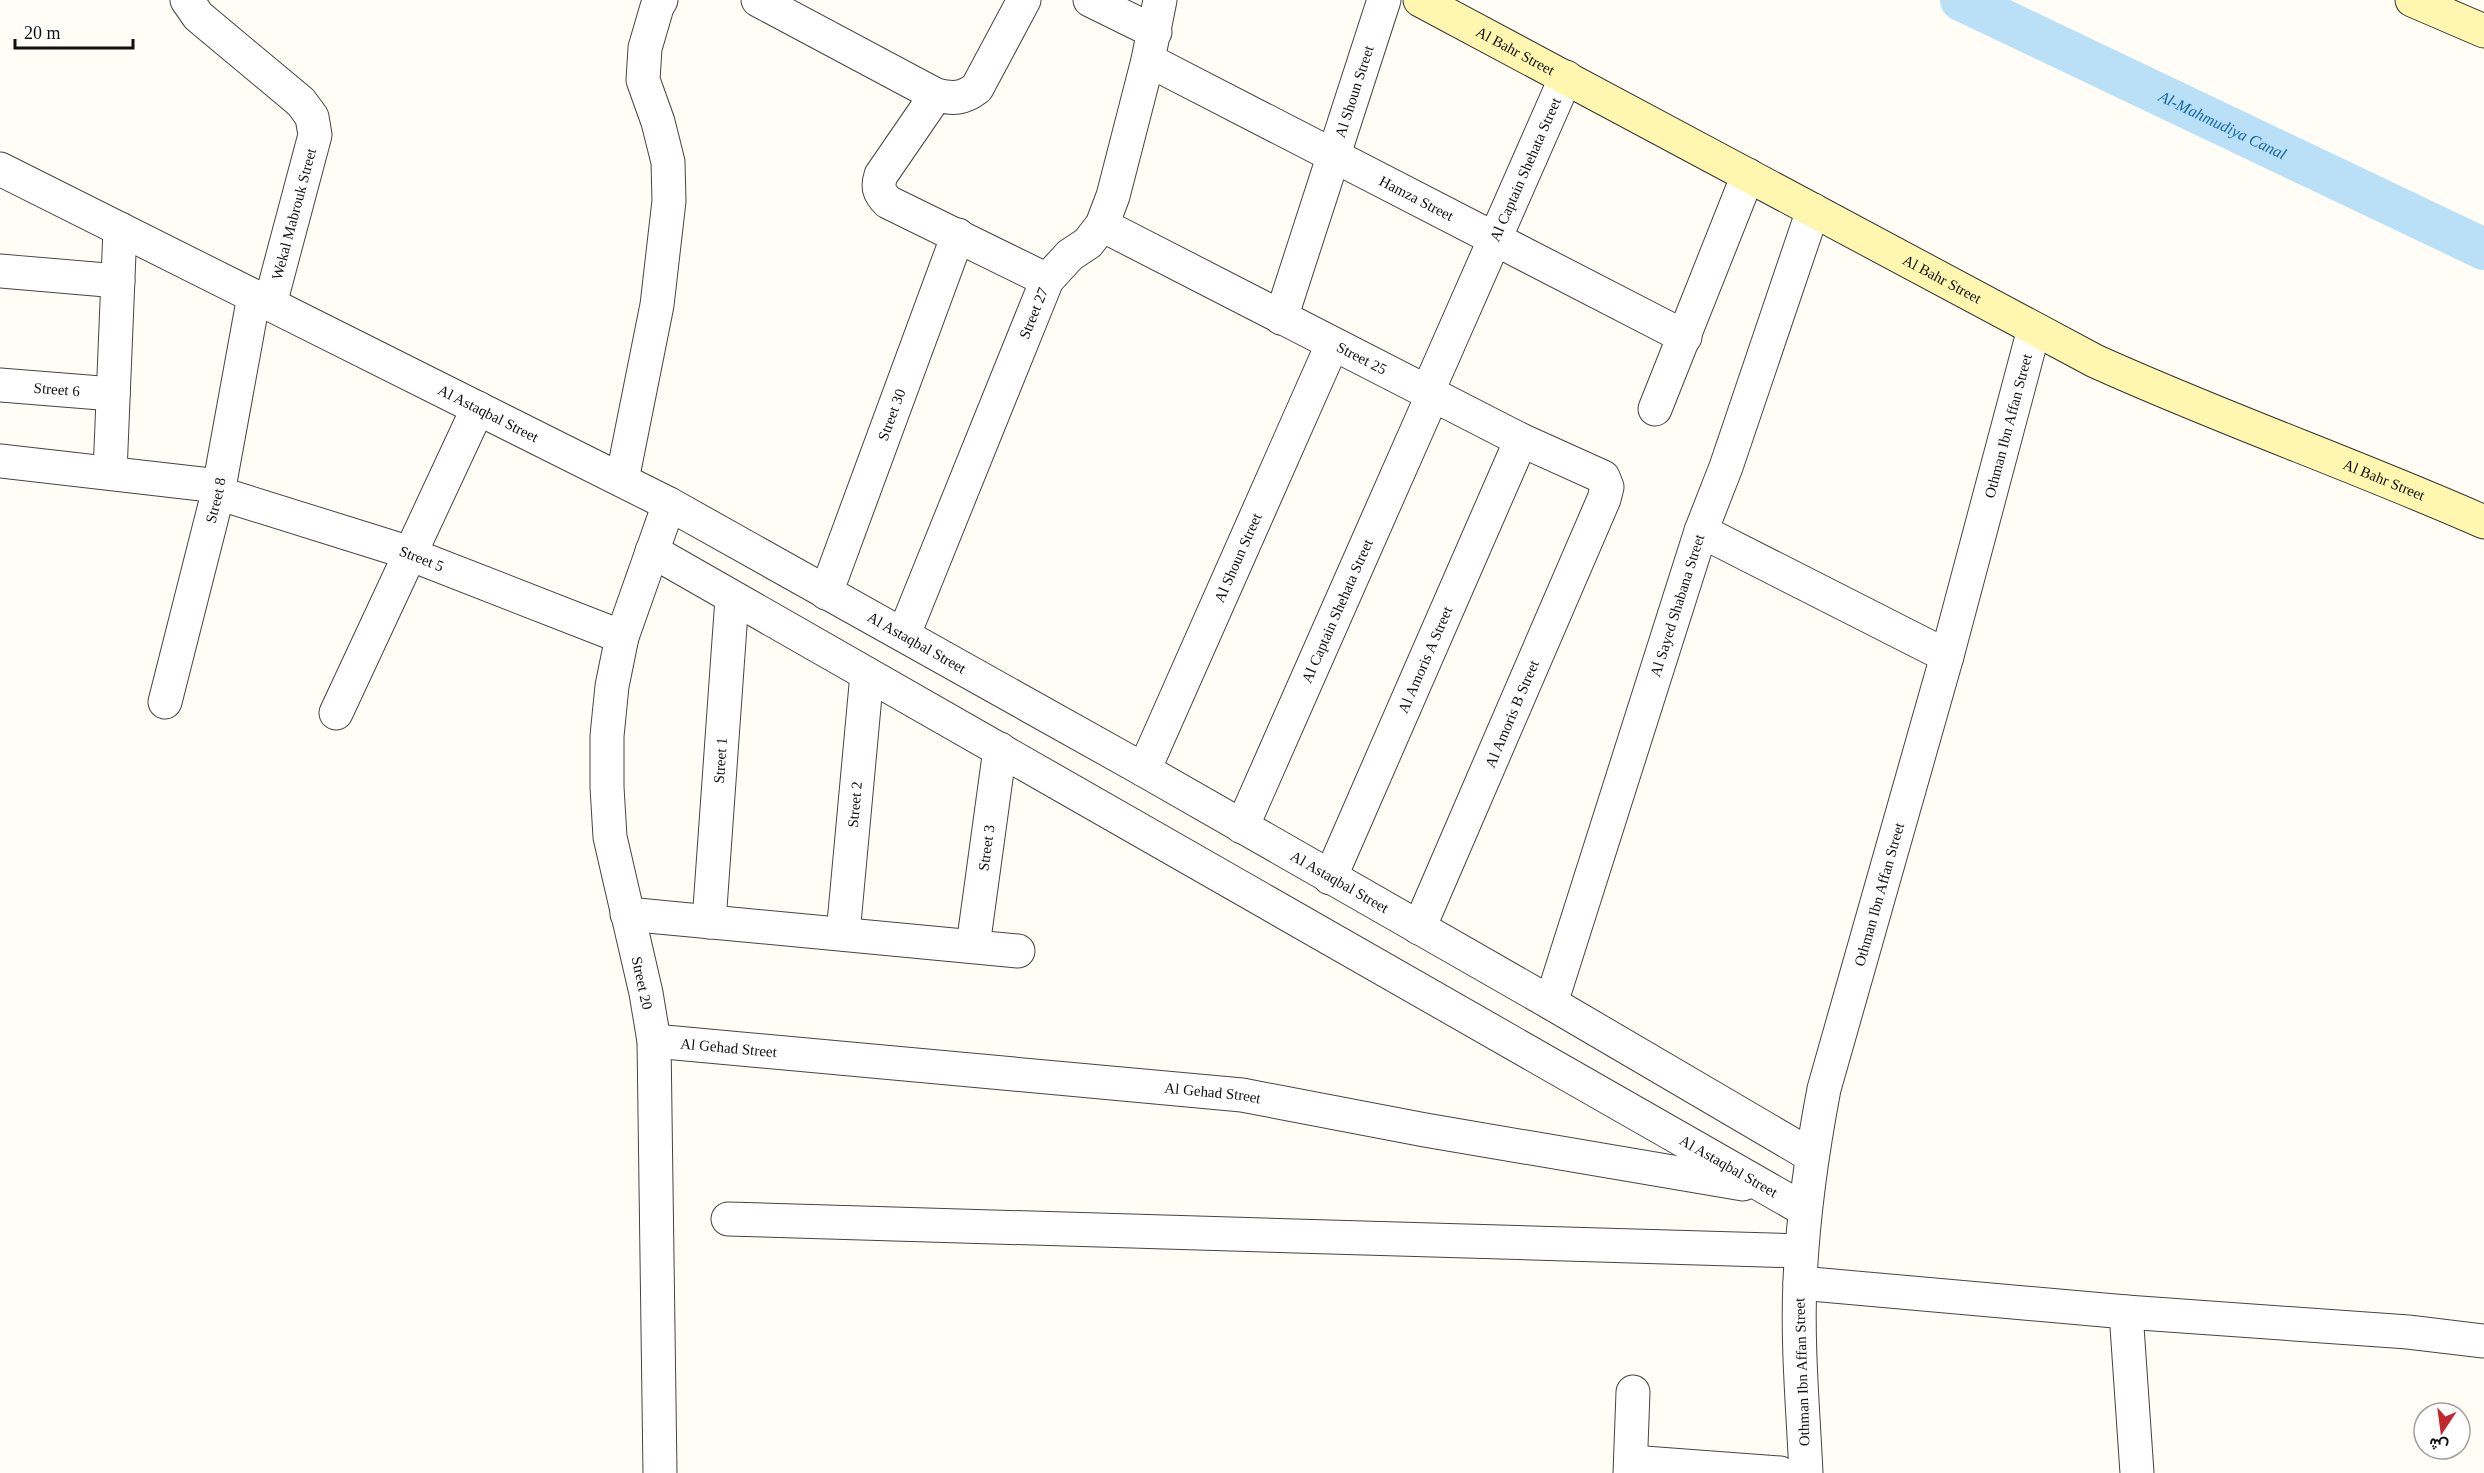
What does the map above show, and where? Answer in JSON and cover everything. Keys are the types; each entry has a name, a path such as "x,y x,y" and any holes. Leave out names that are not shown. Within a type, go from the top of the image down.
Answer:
{"street":[{"name":"Wekal Mabrouk Street","path":"187,0 198,16 301,102 312,117 315,135 262,300"},
{"path":"622,480 657,305 669,201 668,162 658,122 642,80 645,48 661,0"},
{"path":"758,0 936,95 953,99 966,96 977,88 1024,0"},
{"name":"Hamza Street","path":"1090,0 1152,46 1335,156 1685,337"},
{"name":"Street 27","path":"904,634 1047,280 1070,255 1089,243 1102,225 1113,196 1152,46 1160,0"},
{"name":"Al Shoun Street","path":"1281,318 1384,0"},
{"name":"Al Bahr Street","path":"1420,0 2095,361 2157,389 2342,462 2484,522"},
{"path":"2412,0 2448,7 2484,32"},
{"name":"Al Captain Shehata Street","path":"1242,827 1566,77"},
{"path":"936,95 881,175 878,184 880,195 888,202 1047,280"},
{"name":"Al Astaqbal Street","path":"0,169 669,504 1144,770 1551,1003 1812,1156"},
{"path":"1655,409 1748,175"},
{"name":"Al Sayed Shabana Street","path":"1551,1003 1701,531 1730,456 1813,210"},
{"name":"Street 25","path":"1102,225 1332,345 1521,440 1603,477 1607,487 1604,499"},
{"path":"110,473 120,229"},
{"name":"Street 30","path":"826,593 958,235"},
{"path":"0,271 118,281"},
{"name":"Street 8","path":"165,702 219,489 262,300"},
{"name":"Othman Ibn Affan Street","path":"1806,1473 1800,1283 1805,1210 1824,1089 1947,656 2034,328"},
{"name":"Al Shoun Street","path":"1144,770 1332,345"},
{"name":"Street 6","path":"0,384 114,394"},
{"path":"336,713 478,408"},
{"name":"Al Amoris A Street","path":"1330,878 1521,440"},
{"name":"Street 5","path":"0,461 110,473 219,489 410,554 622,637"},
{"name":"Al Amoris B Street","path":"1419,928 1604,499"},
{"name":"Street 20","path":"660,1473 654,1041 610,837 607,736 611,696 622,637 669,504"},
{"path":"1701,531 1947,656"},
{"name":"Al Astaqbal Street","path":"652,551 1805,1210"},
{"name":"Street 1","path":"709,922 732,598"},
{"name":"Street 2","path":"843,934 867,674"},
{"name":"Street 3","path":"973,946 1000,749"},
{"path":"627,914 1018,951"},
{"name":"Al Gehad Street","path":"654,1041 1242,1095 1425,1130 1766,1187"},
{"path":"728,1219 1802,1251"},
{"path":"1800,1283 2126,1312 2408,1332 2484,1341"},
{"path":"2126,1312 2137,1473"},
{"path":"1634,1392 1631,1467 1780,1473"}],"waterway":[{"name":"Al-Mahmudiya Canal","path":"1961,0 2484,249"}]}
